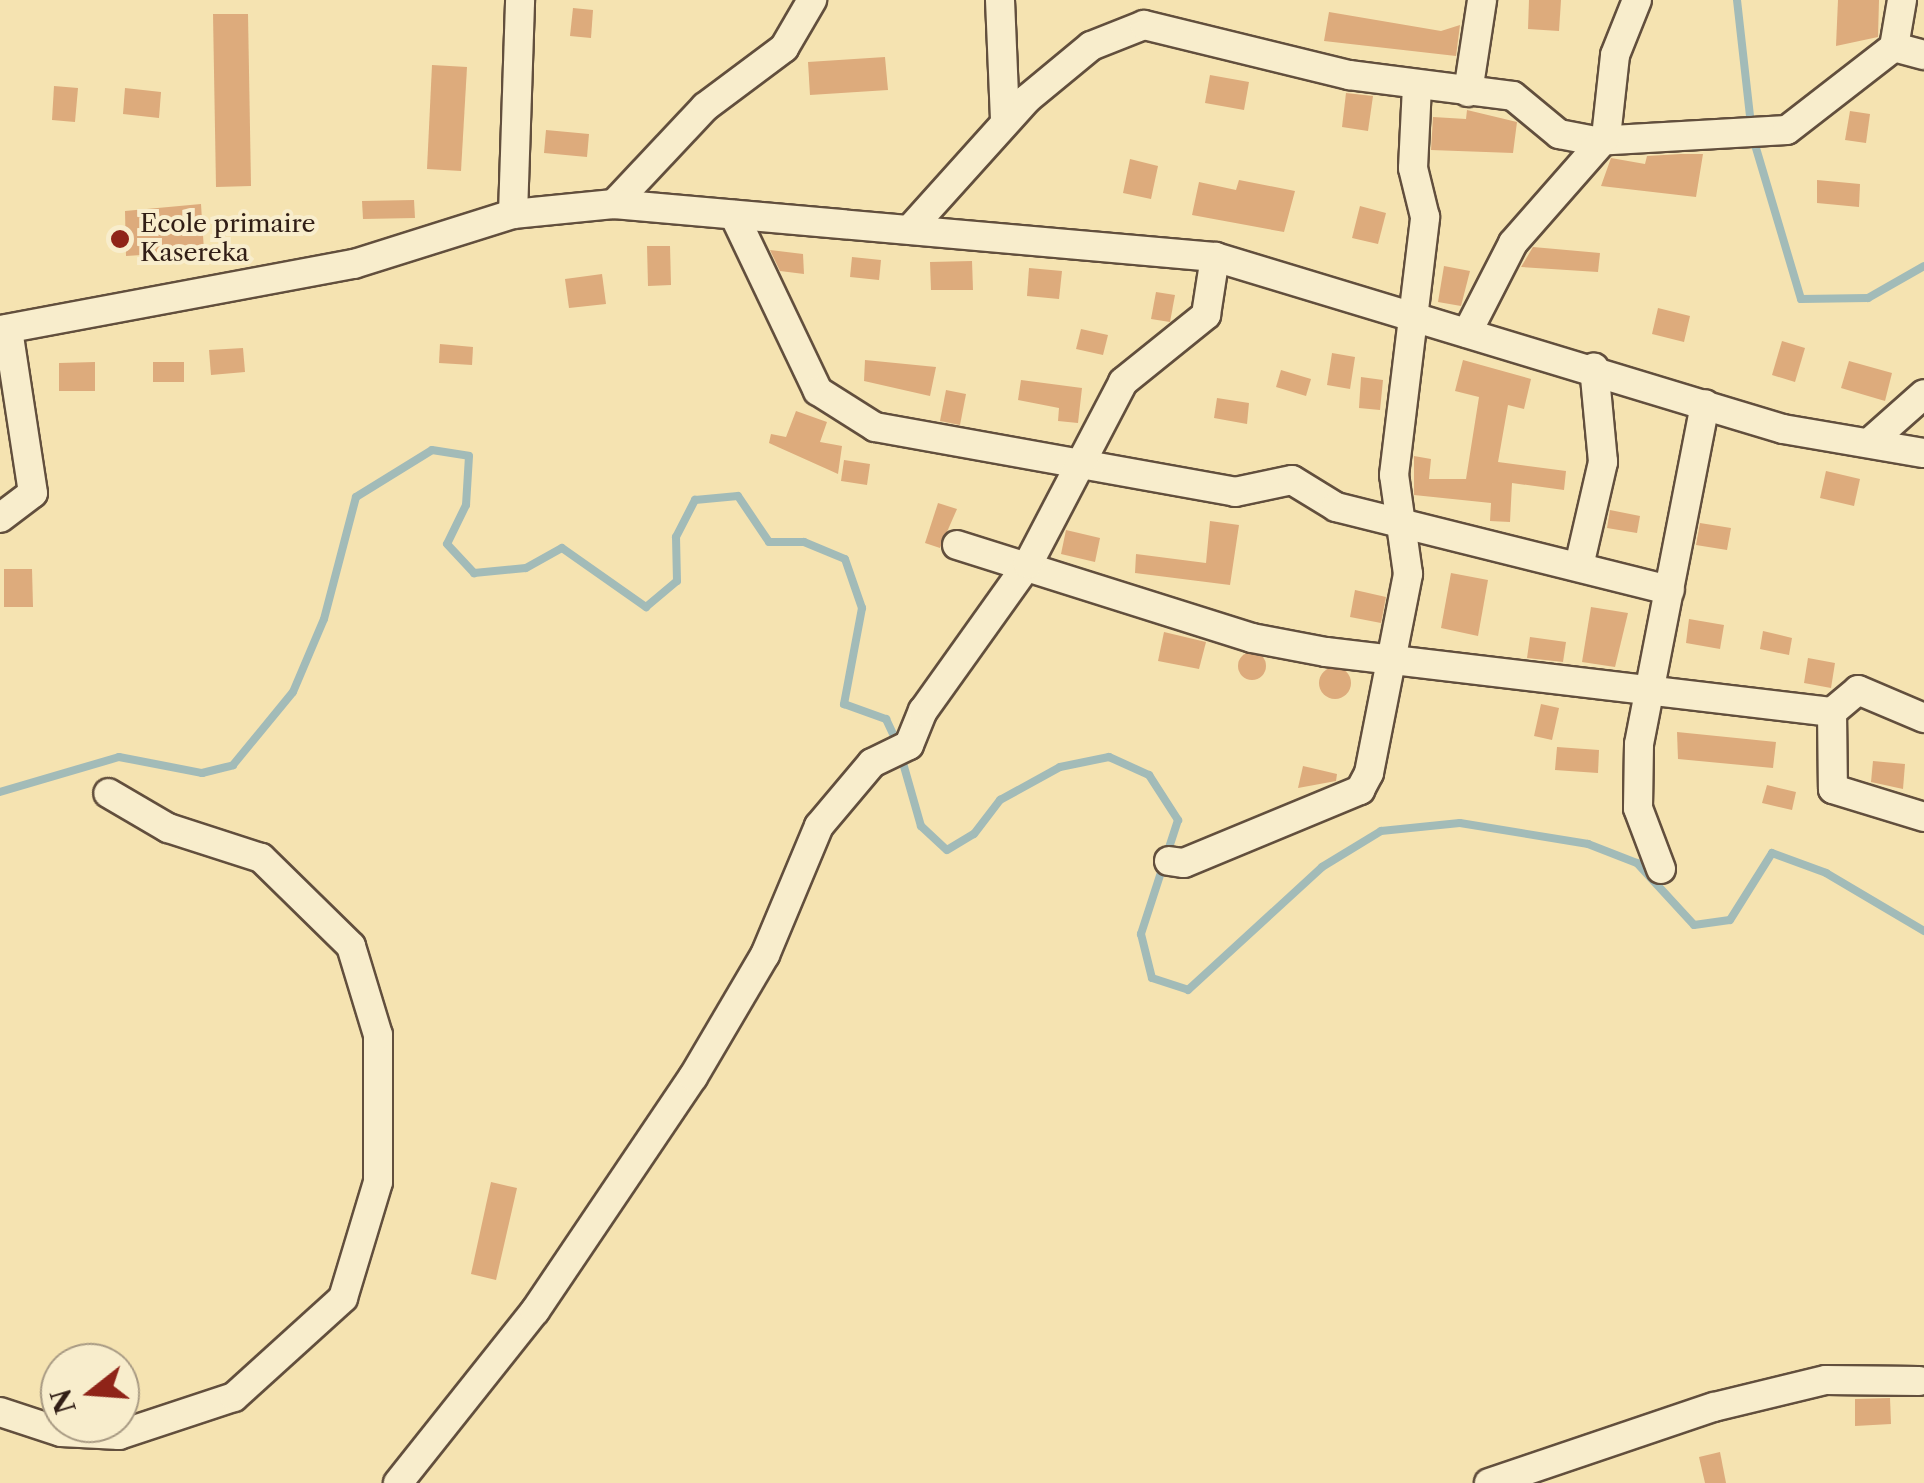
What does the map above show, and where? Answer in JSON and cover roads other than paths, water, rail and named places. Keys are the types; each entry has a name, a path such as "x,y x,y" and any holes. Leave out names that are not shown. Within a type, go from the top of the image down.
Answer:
{"street":[{"path":"514,214 520,0"},
{"path":"614,204 705,107 784,48 812,0"},
{"path":"1000,0 1005,119"},
{"path":"1468,92 1482,0"},
{"path":"1467,333 1512,244 1606,138 1615,55 1637,0"},
{"path":"910,228 1005,119 1090,46 1144,24 1417,86 1513,96 1575,141 1787,130 1894,47 1902,0"},
{"path":"1894,47 1924,54"},
{"path":"1169,861 1184,863 1360,790 1394,654 1408,574 1404,524 1394,475 1425,217 1414,168 1417,86"},
{"path":"0,518 33,493 4,329 354,264 514,214 614,204 1215,257 1467,333 1594,366 1782,430 1924,454"},
{"path":"734,214 818,391 837,409 964,448 1235,492 1292,480 1336,507 1670,590"},
{"path":"398,1483 534,1311 580,1230 693,1077 765,955 819,826 872,764 909,745 1028,564 1123,382 1206,315 1215,257"},
{"path":"1579,566 1604,462 1594,366"},
{"path":"1870,442 1924,394"},
{"path":"1661,869 1636,791 1646,686 1670,590 1705,404"},
{"path":"957,544 1252,638 1832,712 1858,690 1924,718"},
{"path":"1832,712 1834,789 1924,817"},
{"path":"0,1412 62,1432 119,1435 234,1397 343,1298 378,1182 378,1035 351,946 261,858 168,828 108,793"},
{"path":"1489,1483 1587,1469 1714,1406 1826,1380 1919,1381"}],"waterway":[{"path":"1737,0 1751,125"},
{"path":"1753,138 1801,299 1868,298 1924,266"},
{"path":"0,792 119,757 202,773 233,765 293,692 324,619 356,497 432,450 469,456 466,505 447,544 474,573 526,568 562,548 646,607 677,581 676,537 695,500 738,496 769,542 804,542 845,559 862,608 844,704 886,719 897,743"},
{"path":"901,756 921,826 947,850 974,834 1000,800 1060,767 1109,757 1149,775 1178,820 1141,934 1152,978 1188,990 1322,867 1381,831 1460,823 1588,844 1637,863 1694,925 1730,920 1772,853 1826,873 1924,931"}],"place":[{"name":"Ecole primaire Kasereka","path":"120,239"}]}
